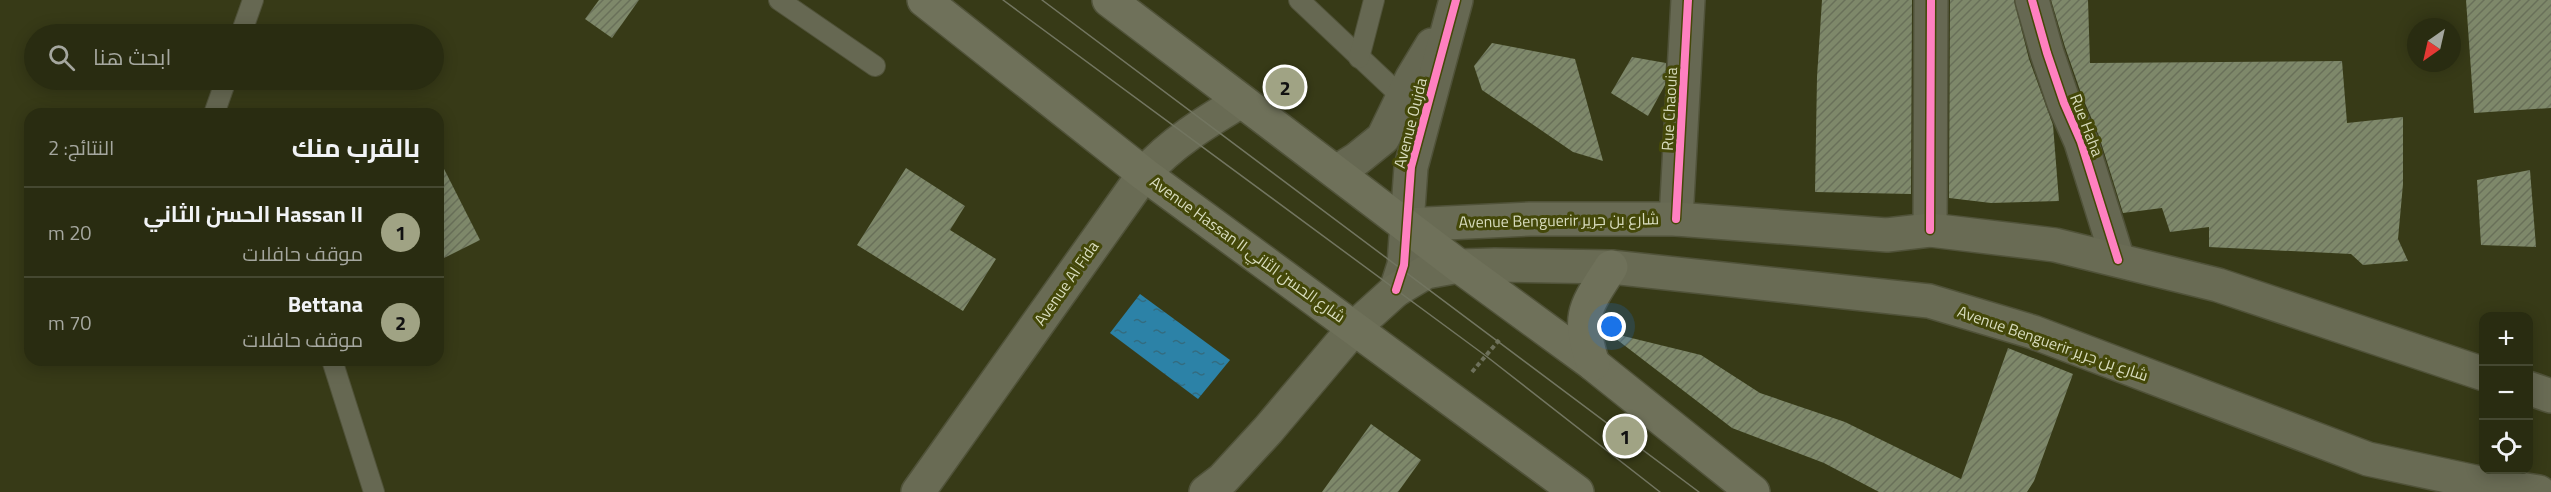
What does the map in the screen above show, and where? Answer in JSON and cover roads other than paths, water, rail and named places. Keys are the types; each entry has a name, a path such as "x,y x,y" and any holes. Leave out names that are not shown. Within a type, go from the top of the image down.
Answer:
{"highway":[{"name":"Avenue Hassan II شارع الحسن الثاني","path":"924,0 1144,174 1577,492"},
{"path":"1109,0 1459,266 1593,364 1753,492"},
{"path":"1593,364 1587,343 1584,318 1591,298 1611,267"}],"main road":[{"name":"Avenue Al Fida","path":"918,492 1144,174 1158,158 1205,122 1241,101"},
{"name":"Avenue Benguerir شارع بن جرير","path":"1405,225 1530,219 1676,219 1887,235 1930,230 2055,245 2218,285 2479,372"},
{"name":"Avenue Benguerir شارع بن جرير","path":"1355,327 1396,290 1426,272 1459,266 1611,267 1929,301 2033,333 2368,459 2475,482 2540,492"},
{"path":"1206,492 1223,479 1268,430 1355,327"},
{"path":"2533,389 2551,396"}],"street":[{"name":"Rue Chaouia","path":"1676,219 1688,0"},
{"path":"1930,230 1931,0"},
{"name":"Rue Haha","path":"2032,0 2047,53 2064,103 2081,142 2118,260"},
{"name":"Avenue Oujda","path":"1336,172 1383,138 1412,78 1454,5"},
{"name":"Avenue Oujda","path":"1396,290 1404,266 1405,225 1411,167 1454,5"}],"lane":[{"path":"245,24 253,0"},
{"path":"779,0 875,66"},
{"path":"1299,0 1403,99"},
{"path":"1359,58 1374,0"},
{"path":"216,108 222,90"},
{"path":"334,366 374,492"}],"water":[{"path":"1140,294 1230,360 1198,399 1110,333"}],"tram line":[{"path":"1003,0 1486,356 1660,492"},
{"path":"1042,0 1699,492"}],"place":[{"name":"Bettana","path":"1285,87"},
{"name":"Hassan II الحسن الثاني","path":"1625,436"}]}
